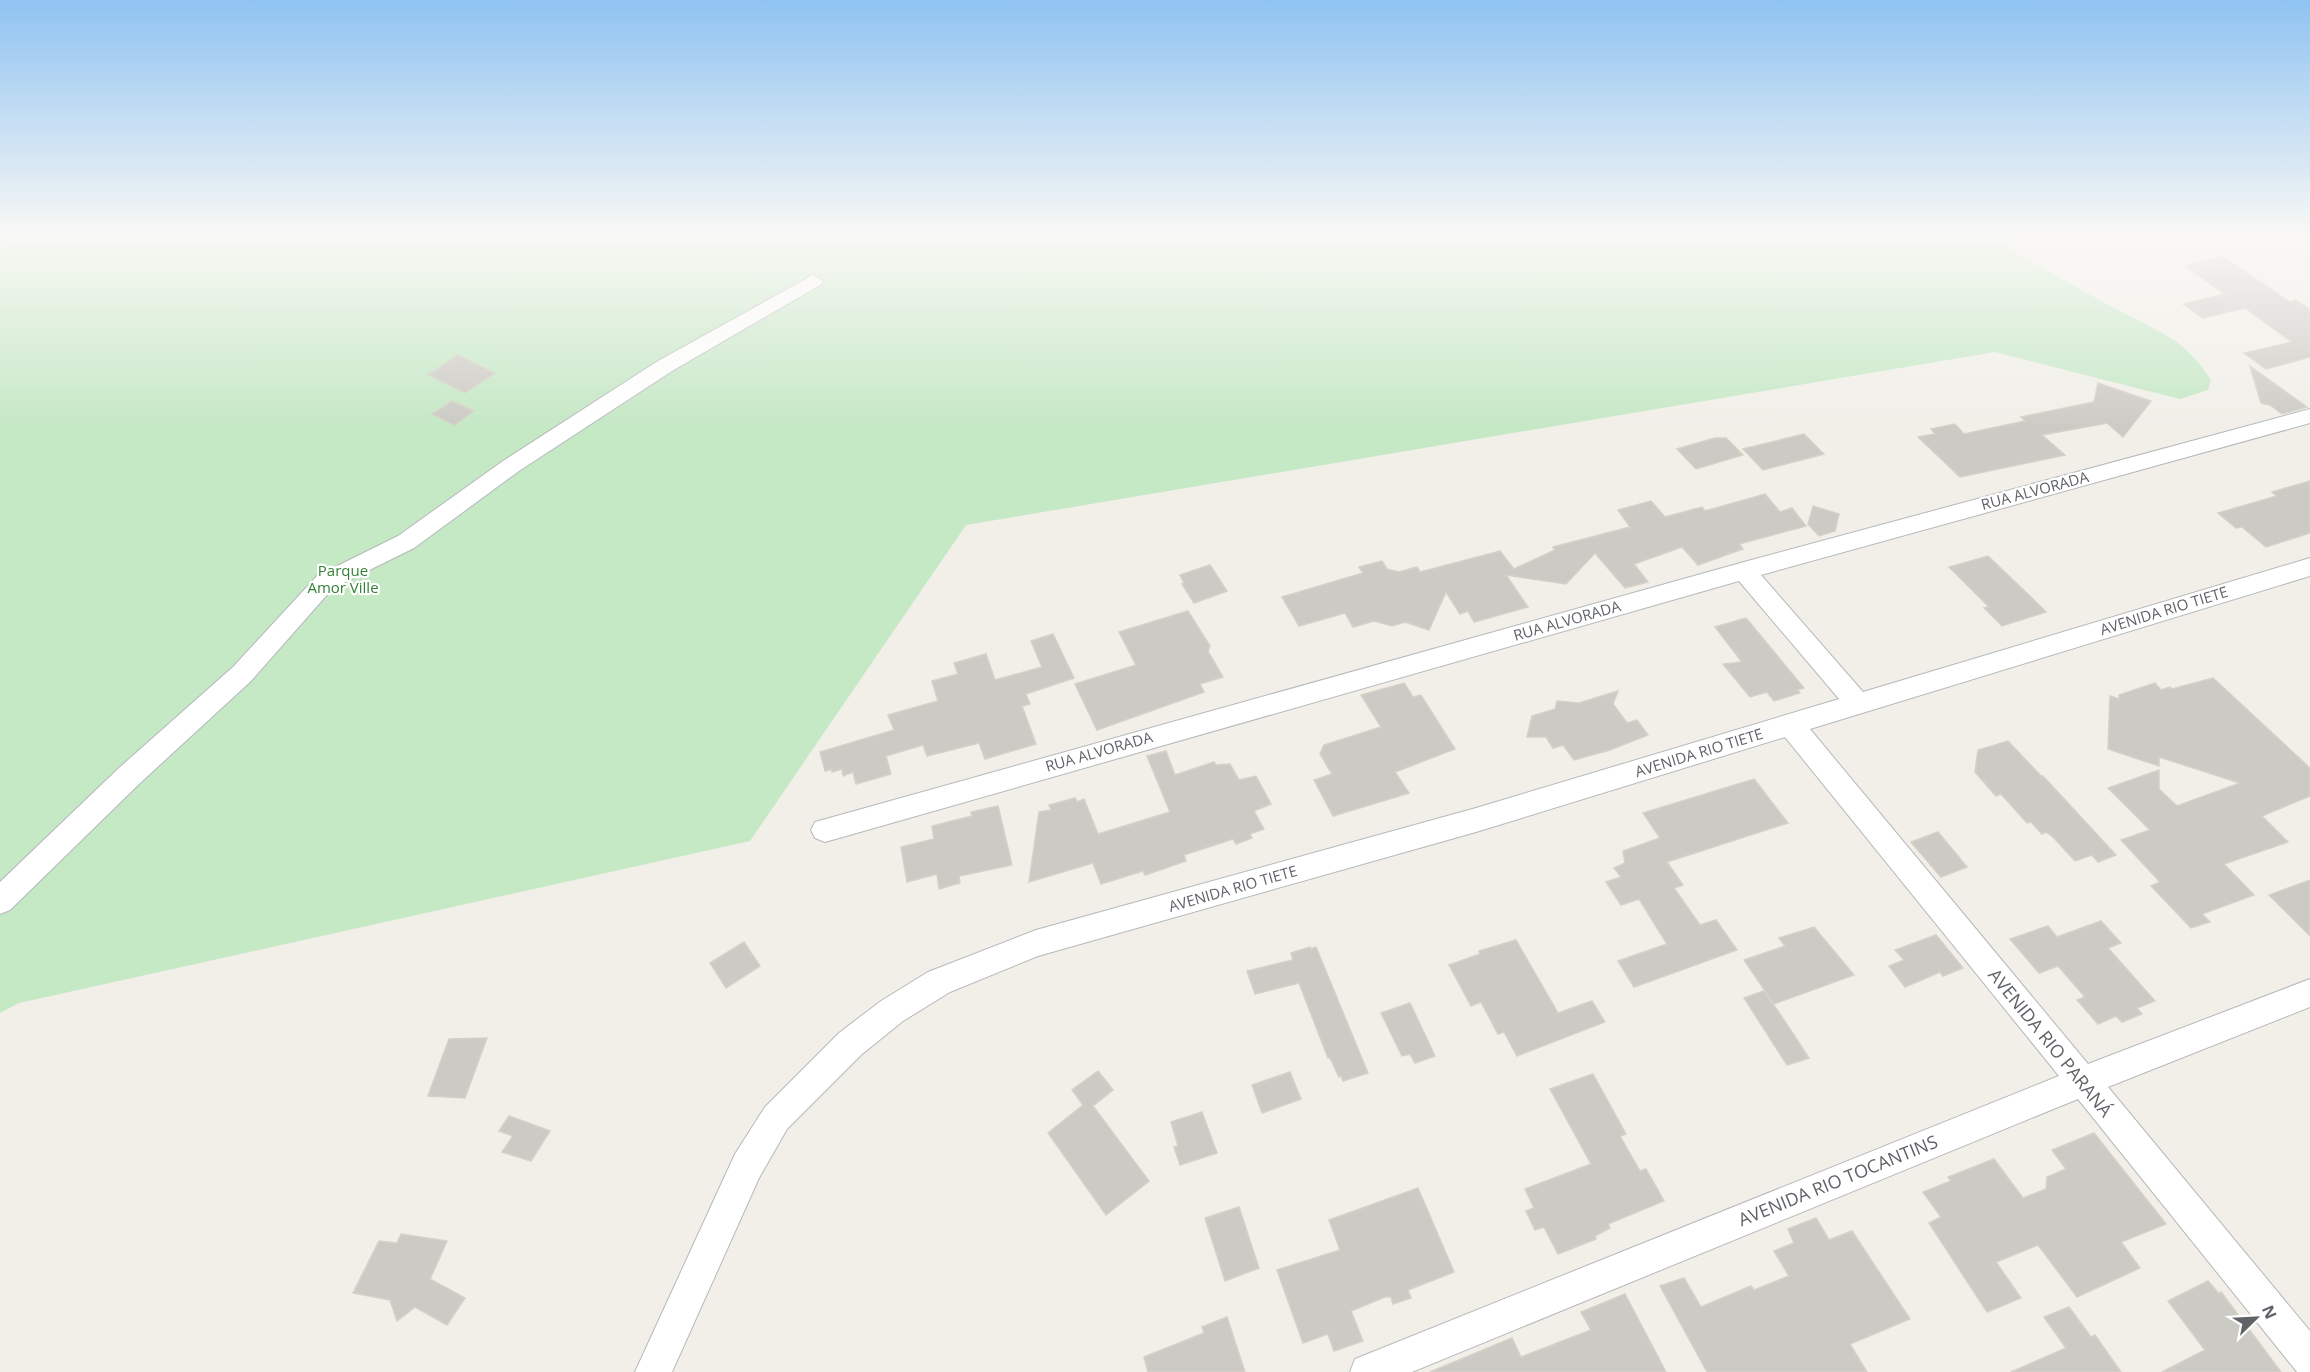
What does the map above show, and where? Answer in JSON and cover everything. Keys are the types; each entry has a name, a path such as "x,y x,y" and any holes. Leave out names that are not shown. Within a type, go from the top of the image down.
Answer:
{"street":[{"path":"0,900 129,776 242,674 325,582 406,542 511,466 665,366 780,300"},
{"name":"RUA ALVORADA","path":"825,830 1744,571 2310,416"},
{"name":"AVENIDA RIO TIETE","path":"653,1372 747,1166 776,1118 811,1080 850,1044 892,1011 939,982 1036,943 1086,931 1476,820 2310,567"},
{"path":"1744,571 1858,704"},
{"name":"AVENIDA RIO PARANÁ","path":"1791,725 2310,1359"},
{"name":"AVENIDA RIO TOCANTINS","path":"1368,1372 2082,1082 2310,993"}],"green space":[{"name":"Parque Amor Ville","path":"0,300 2100,300 2171,338 2192,355 2211,380 2208,390 2180,399 1995,352 966,525 750,841 19,1003 0,1013"}],"building":[{"path":"2200,300 2287,300 2290,302 2296,300 2310,310 2310,357 2266,369 2244,353 2292,342 2245,308 2203,318 2183,304"},
{"path":"458,355 495,373 465,393 428,375"},
{"path":"2250,366 2307,407 2282,414 2270,405 2261,403"},
{"path":"2098,383 2151,401 2123,437 2107,423 2042,435 2065,455 1960,477 1918,437 1935,434 1931,429 1955,424 1964,434 2025,421 2021,417 2094,402"},
{"path":"452,401 474,411 454,425 432,414"},
{"path":"1804,434 1824,454 1763,470 1743,449"},
{"path":"1715,438 1726,438 1743,455 1696,469 1677,449"},
{"path":"2310,481 2310,533 2266,547 2242,527 2236,528 2218,513 2277,496 2272,492"},
{"path":"1765,494 1780,512 1792,508 1806,526 1739,544 1743,549 1698,565 1682,547 1634,564 1648,582 1625,588 1595,553 1566,584 1506,575 1528,607 1474,622 1468,611 1460,614 1446,592 1429,630 1405,622 1392,626 1374,621 1353,627 1345,613 1299,626 1282,597 1363,573 1359,567 1382,561 1387,569 1399,572 1417,567 1420,572 1500,551 1514,569 1555,550 1553,547 1630,527 1618,510 1651,501 1665,517 1702,507 1705,511"},
{"path":"1813,506 1839,514 1835,531 1819,536 1808,524"},
{"path":"1988,556 2046,612 2002,626 1984,608 1989,607 1949,567"},
{"path":"1210,565 1227,591 1194,603 1182,584 1184,583 1180,575"},
{"path":"1188,611 1210,646 1208,651 1223,677 1200,684 1204,692 1097,730 1075,684 1136,665 1119,632"},
{"path":"1746,618 1804,688 1797,690 1800,693 1774,701 1767,692 1750,697 1723,664 1742,662 1715,627"},
{"path":"1053,634 1074,678 1026,694 1030,704 1022,706 1036,744 985,759 979,743 927,756 923,745 886,756 891,774 856,784 853,772 843,776 842,769 832,772 832,769 825,771 820,752 894,730 888,715 938,701 932,681 958,674 954,663 986,654 995,680 1042,667 1031,641"},
{"path":"2213,678 2310,768 2310,796 2262,816 2288,842 2224,864 2254,895 2202,914 2210,922 2191,928 2151,886 2160,882 2121,840 2150,830 2108,788 2159,770 2159,789 2177,806 2240,783 2159,757 2159,766 2108,749 2110,696 2119,699 2119,695 2155,683 2161,690"},
{"path":"1404,683 1413,697 1421,695 1455,749 1395,772 1409,793 1333,816 1314,780 1332,774 1320,754 1324,745 1381,727 1361,695"},
{"path":"1618,691 1613,704 1627,723 1637,720 1648,735 1610,750 1574,760 1563,745 1553,748 1546,737 1527,737 1532,716 1555,709 1557,701 1579,703"},
{"path":"2008,741 2116,855 2098,862 2092,855 2075,861 2053,837 2046,832 2042,834 2031,822 2027,823 2001,794 1996,796 1975,772 1978,750"},
{"path":"1166,751 1175,775 1214,762 1216,765 1230,764 1239,780 1256,776 1271,804 1254,811 1264,829 1250,834 1252,838 1236,844 1233,839 1184,855 1186,861 1145,875 1143,871 1101,884 1093,863 1029,882 1039,812 1051,810 1049,805 1075,798 1077,802 1084,799 1098,834 1170,812 1147,756"},
{"path":"1754,779 1788,823 1667,862 1683,885 1674,888 1700,925 1716,920 1737,950 1634,987 1618,961 1667,944 1639,899 1621,905 1606,882 1621,877 1614,868 1625,863 1623,851 1660,838 1643,813"},
{"path":"998,806 1012,865 959,876 960,883 939,889 937,874 907,882 901,847 934,839 932,826 972,816 971,812"},
{"path":"1938,832 1967,867 1941,877 1911,842"},
{"path":"2310,880 2310,936 2269,895"},
{"path":"2101,921 2121,943 2108,948 2155,1001 2137,1008 2142,1014 2122,1022 2116,1016 2098,1024 2077,1000 2085,997 2058,966 2039,973 2010,939 2048,926 2057,937"},
{"path":"1814,927 1854,975 1774,1004 1744,960 1785,946 1779,938"},
{"path":"1936,935 1963,968 1943,976 1940,972 1905,987 1889,966 1904,960 1895,950"},
{"path":"1516,940 1558,1013 1592,1001 1605,1022 1517,1056 1504,1032 1498,1034 1481,1002 1471,1006 1449,965 1480,954 1479,951"},
{"path":"744,942 760,966 726,988 710,963"},
{"path":"1310,947 1311,949 1316,947 1368,1073 1343,1081 1341,1076 1339,1077 1328,1058 1299,983 1255,994 1247,971 1293,960 1291,953"},
{"path":"1764,991 1809,1058 1787,1065 1744,998"},
{"path":"1410,1003 1435,1056 1415,1063 1410,1054 1402,1056 1381,1013"},
{"path":"487,1038 465,1098 428,1096 449,1039"},
{"path":"1098,1071 1113,1090 1093,1106 1149,1181 1106,1215 1048,1133 1083,1105 1072,1090"},
{"path":"1290,1072 1301,1099 1262,1113 1252,1085"},
{"path":"1593,1074 1626,1134 1620,1136 1640,1171 1646,1169 1664,1201 1608,1224 1610,1228 1595,1236 1596,1239 1558,1254 1544,1227 1535,1230 1526,1211 1534,1208 1525,1189 1591,1164 1550,1089"},
{"path":"1202,1112 1217,1153 1180,1165 1174,1147 1178,1146 1171,1122"},
{"path":"509,1116 550,1131 531,1161 502,1152 513,1136 499,1131"},
{"path":"2094,1133 2166,1224 2121,1242 2140,1268 2077,1297 2038,1245 1996,1262 2021,1298 1987,1312 1929,1223 1941,1217 1923,1192 1951,1181 1948,1177 1994,1159 2023,1198 2046,1189 2047,1177 2066,1169 2052,1150"},
{"path":"1418,1188 1454,1272 1408,1290 1411,1298 1393,1304 1391,1297 1385,1297 1351,1311 1363,1341 1334,1351 1328,1334 1303,1343 1277,1270 1340,1250 1329,1220"},
{"path":"1239,1207 1259,1268 1225,1281 1205,1218"},
{"path":"1816,1218 1829,1240 1852,1231 1910,1319 1850,1344 1867,1372 1707,1372 1660,1286 1684,1278 1701,1307 1751,1286 1754,1290 1789,1276 1774,1251 1794,1243 1788,1229"},
{"path":"401,1234 447,1241 430,1279 465,1298 447,1325 415,1307 397,1321 390,1300 353,1293 379,1241 397,1243"},
{"path":"2208,1281 2219,1294 2221,1292 2281,1372 2162,1372 2205,1350 2168,1301"},
{"path":"1625,1294 1666,1372 1430,1372 1512,1338 1521,1357 1591,1330 1581,1312"},
{"path":"2069,1307 2091,1337 2095,1335 2121,1372 2011,1372 2066,1348 2044,1317"},
{"path":"1227,1317 1245,1372 1148,1372 1144,1357 1204,1333 1202,1327"}]}
